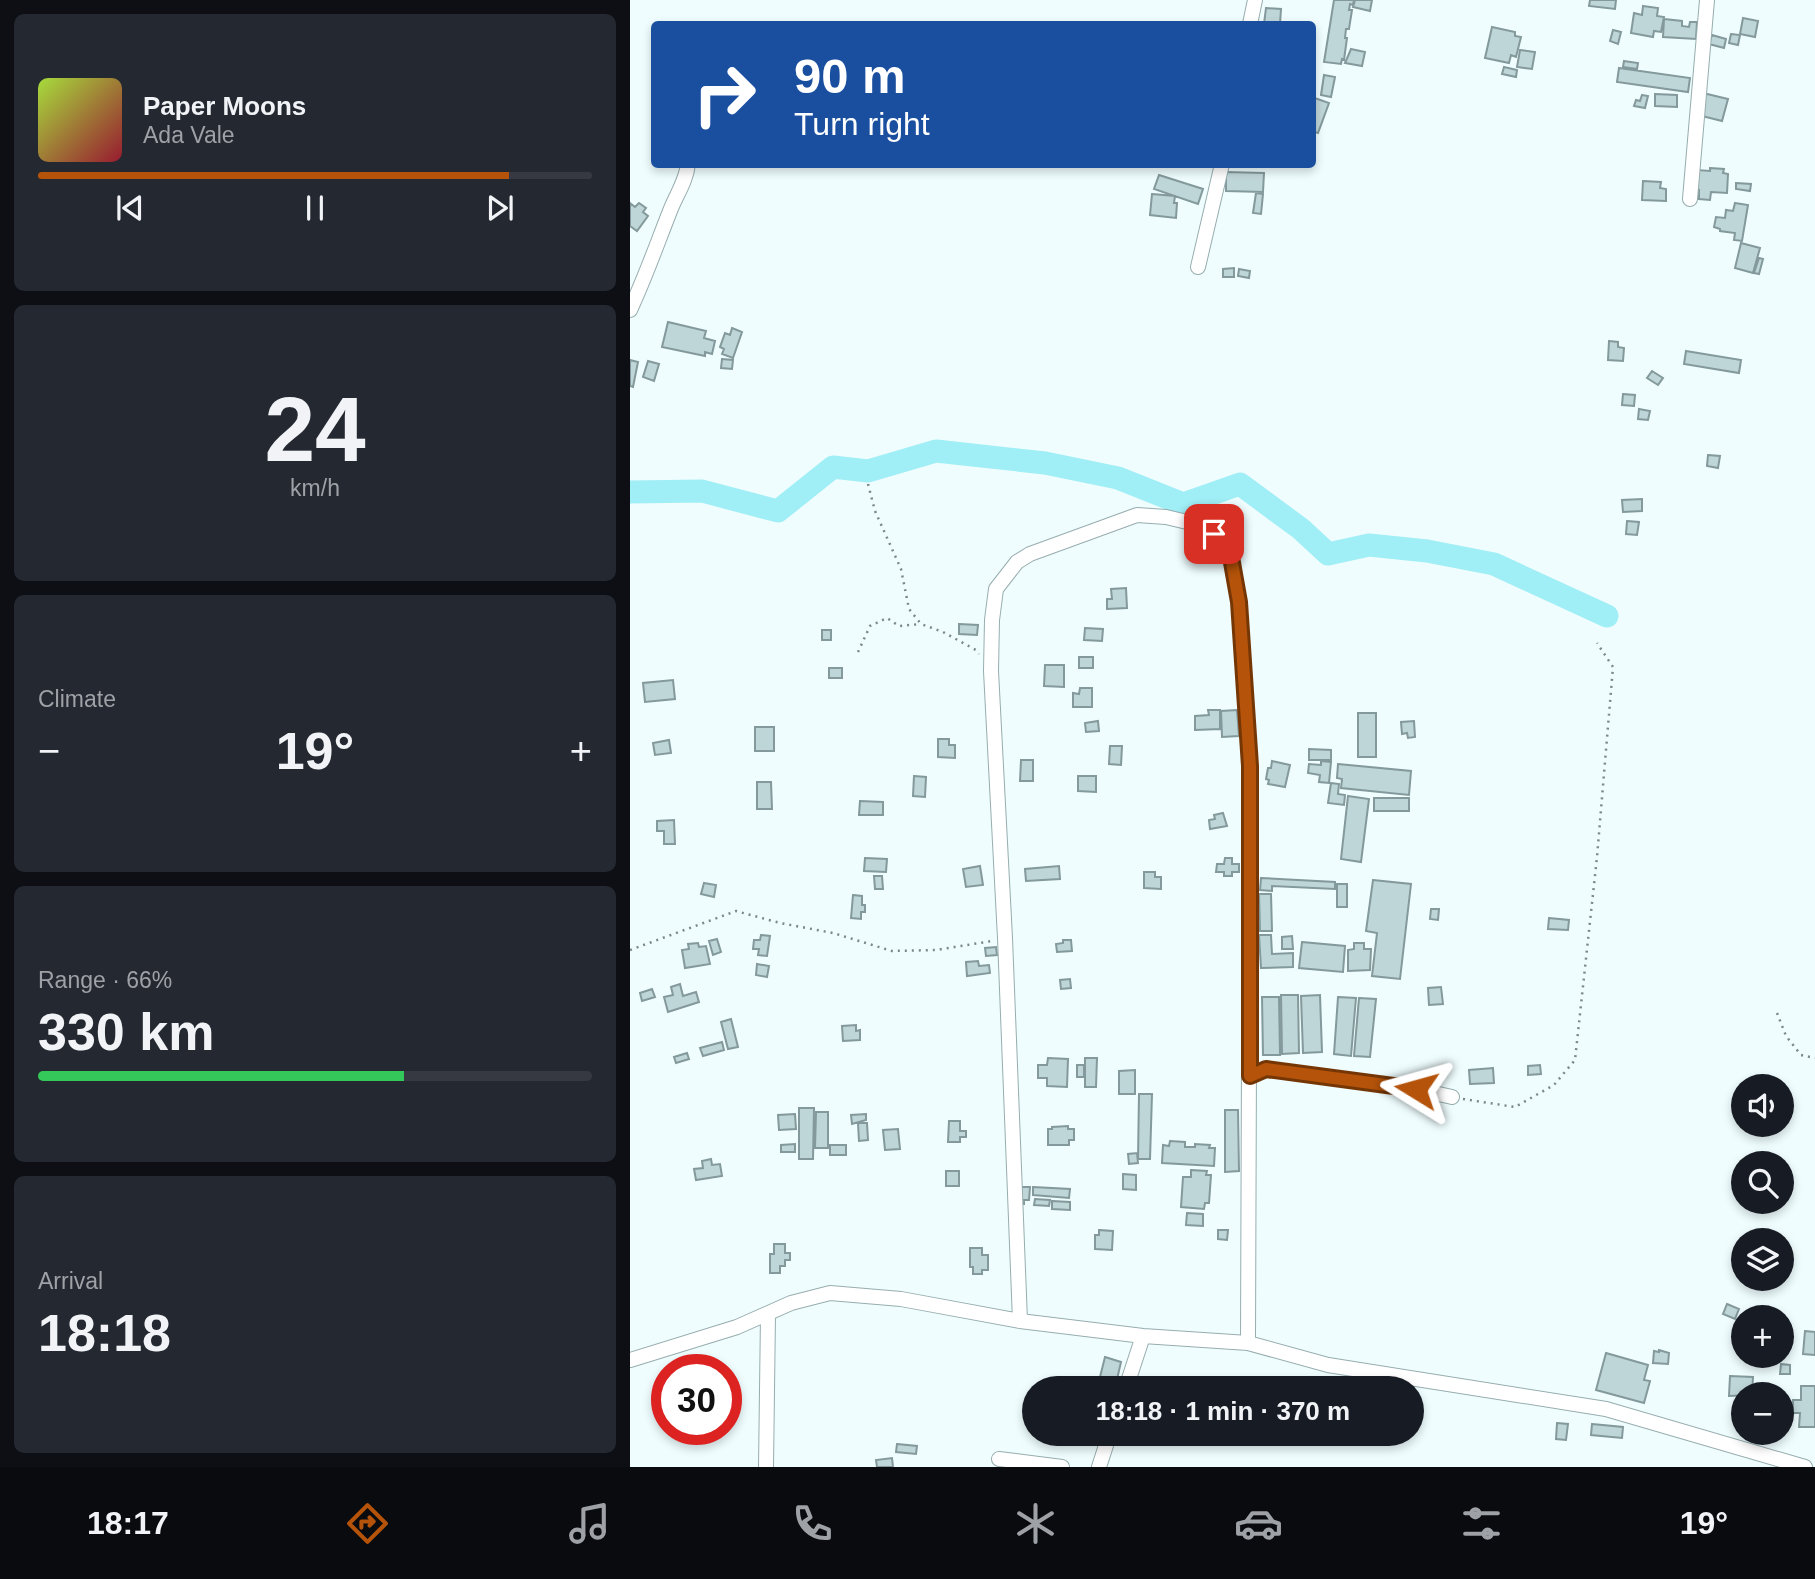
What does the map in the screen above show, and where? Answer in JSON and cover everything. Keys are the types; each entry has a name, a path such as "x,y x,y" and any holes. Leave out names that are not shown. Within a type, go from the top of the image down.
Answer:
{"street":[{"path":"1251,21 1255,0"},
{"path":"1690,199 1707,0"},
{"path":"630,310 688,168"},
{"path":"1198,267 1221,168"},
{"path":"1020,1321 991,671 992,620 996,589 1017,562 1030,554 1138,515 1166,517 1187,522 1214,534 1231,557 1239,602 1250,766 1248,1343"},
{"path":"1250,1076 1266,1069 1416,1089 1452,1097"},
{"path":"630,1360 737,1327 790,1303 830,1293 901,1299 1020,1321 1143,1336 1248,1343 1328,1365 1606,1409 1805,1467"},
{"path":"766,1467 768,1314"},
{"path":"1130,1376 1143,1336"},
{"path":"1098,1467 1105,1446"},
{"path":"999,1459 1062,1467"}],"path":[{"path":"868,484 875,511 901,569 909,609 920,624"},
{"path":"858,652 870,626 887,618 899,626 920,624 943,632 976,650 991,671"},
{"path":"1452,1097 1515,1107 1554,1085 1575,1060 1597,857 1613,667 1597,643"},
{"path":"630,950 736,911 833,933 892,951 936,950 1005,938"},
{"path":"1777,1013 1786,1036 1801,1055 1815,1058"}],"building":[{"path":"1334,0 1354,0 1353,5 1350,4 1349,10 1352,10 1349,29 1346,29 1344,60 1342,59 1341,64 1324,62"},
{"path":"1355,0 1372,0 1370,11 1353,7"},
{"path":"1590,0 1616,0 1615,9 1589,6"},
{"path":"1643,6 1658,8 1657,16 1664,17 1661,32 1654,31 1653,37 1631,33 1634,13 1642,15"},
{"path":"1266,8 1281,9 1280,21 1264,21"},
{"path":"1743,18 1758,21 1755,37 1740,34"},
{"path":"1664,19 1682,21 1682,26 1689,27 1690,22 1697,22 1696,39 1663,37"},
{"path":"1492,27 1515,32 1515,36 1521,37 1516,57 1511,55 1509,63 1485,58"},
{"path":"1613,30 1621,32 1618,44 1610,41"},
{"path":"1731,34 1740,35 1738,45 1729,43"},
{"path":"1712,35 1726,39 1724,48 1709,44"},
{"path":"1351,49 1365,52 1362,66 1345,63"},
{"path":"1520,50 1535,52 1532,69 1517,67"},
{"path":"1624,61 1638,63 1637,69 1623,67"},
{"path":"1504,67 1517,70 1516,77 1502,74"},
{"path":"1619,68 1690,78 1688,92 1617,82"},
{"path":"1324,75 1335,77 1331,97 1321,95"},
{"path":"1703,93 1728,99 1722,121 1698,115"},
{"path":"1655,94 1677,95 1677,107 1655,106"},
{"path":"1642,95 1648,96 1645,108 1634,106 1636,100 1640,101"},
{"path":"1316,98 1329,103 1316,132"},
{"path":"1710,168 1724,169 1723,173 1728,174 1727,193 1711,192 1710,200 1699,199 1699,190 1696,190 1697,170 1710,171"},
{"path":"1226,172 1264,173 1263,192 1226,191"},
{"path":"1159,175 1203,189 1198,204 1154,189"},
{"path":"1643,181 1661,182 1660,188 1666,189 1666,201 1642,200"},
{"path":"1736,183 1751,184 1750,191 1736,189"},
{"path":"1256,193 1263,194 1261,214 1253,213"},
{"path":"1152,194 1175,196 1176,218 1150,215"},
{"path":"630,203 635,207 639,203 646,208 643,212 648,216 637,231 630,226"},
{"path":"1735,203 1748,205 1742,241 1734,240 1735,233 1720,231 1714,227 1716,217 1725,218 1726,210 1733,211"},
{"path":"1741,243 1760,248 1753,273 1735,268"},
{"path":"1759,258 1763,259 1759,274 1754,273"},
{"path":"1234,268 1234,277 1223,277 1223,269"},
{"path":"1239,269 1250,271 1249,278 1238,276"},
{"path":"668,322 706,331 704,338 715,341 712,354 705,352 705,356 662,347"},
{"path":"732,328 742,332 733,358 722,354 724,349 720,347 725,333 730,335"},
{"path":"1609,341 1618,342 1618,347 1624,348 1623,361 1608,360"},
{"path":"1686,351 1741,360 1739,373 1684,364"},
{"path":"722,359 733,360 732,369 721,368"},
{"path":"630,360 638,362 633,387 630,386"},
{"path":"648,361 659,364 654,381 643,377"},
{"path":"1652,371 1663,378 1658,385 1647,378"},
{"path":"1623,394 1635,395 1634,406 1622,405"},
{"path":"1639,409 1650,411 1648,420 1638,419"},
{"path":"1708,455 1720,456 1718,468 1707,466"},
{"path":"1642,499 1642,511 1623,512 1622,500"},
{"path":"1627,521 1639,522 1637,535 1626,534"},
{"path":"1126,588 1127,608 1107,609 1107,599 1112,599 1111,589"},
{"path":"959,624 978,625 977,635 959,634"},
{"path":"1085,628 1103,629 1102,641 1084,640"},
{"path":"822,630 831,630 831,640 822,640"},
{"path":"1079,657 1093,657 1093,668 1079,668"},
{"path":"1045,665 1064,665 1064,687 1044,686"},
{"path":"829,668 842,668 842,678 829,678"},
{"path":"673,680 675,699 645,702 643,683"},
{"path":"1080,688 1092,688 1092,707 1073,707 1073,693 1079,694"},
{"path":"1208,710 1220,710 1220,729 1195,730 1195,716 1209,715"},
{"path":"1237,710 1239,736 1222,737 1221,711"},
{"path":"1358,713 1376,713 1376,757 1358,757"},
{"path":"1098,721 1099,731 1086,732 1085,723"},
{"path":"1414,721 1415,737 1408,738 1407,733 1402,734 1401,722"},
{"path":"755,727 774,727 774,751 755,751"},
{"path":"938,739 949,739 949,745 955,745 955,758 938,757"},
{"path":"669,740 671,753 655,755 653,743"},
{"path":"1110,746 1122,746 1121,765 1109,764"},
{"path":"1309,749 1331,750 1331,760 1309,760"},
{"path":"1021,760 1033,760 1033,781 1020,781"},
{"path":"1272,761 1290,765 1285,787 1268,784 1269,780 1266,779"},
{"path":"1321,761 1331,762 1329,783 1319,782 1320,775 1308,773 1309,764 1321,765"},
{"path":"1338,764 1411,771 1409,795 1341,788 1342,779 1337,778"},
{"path":"914,776 926,777 925,797 913,796"},
{"path":"1078,776 1096,776 1096,792 1078,791"},
{"path":"757,782 771,782 772,809 757,809"},
{"path":"1331,783 1339,784 1338,794 1345,795 1344,805 1328,803"},
{"path":"1348,796 1369,799 1361,862 1341,859"},
{"path":"1374,798 1409,798 1409,811 1374,811"},
{"path":"860,801 883,802 883,815 859,815"},
{"path":"1223,813 1227,826 1210,829 1209,820 1215,819 1214,815"},
{"path":"674,820 675,844 664,844 664,831 657,831 657,821"},
{"path":"865,858 887,859 886,872 864,871"},
{"path":"1225,858 1232,858 1232,864 1239,864 1239,872 1224,876 1224,872 1216,872 1217,864 1224,864"},
{"path":"980,866 983,885 966,887 963,869"},
{"path":"1059,866 1060,879 1026,881 1025,869"},
{"path":"1144,872 1155,872 1155,877 1161,877 1161,889 1144,888"},
{"path":"874,876 882,876 883,889 875,889"},
{"path":"1261,878 1335,882 1335,889 1272,886 1272,891 1260,890"},
{"path":"1373,880 1411,884 1400,979 1372,976 1377,933 1366,931"},
{"path":"704,883 716,885 714,897 701,894"},
{"path":"1337,884 1347,884 1347,907 1337,907"},
{"path":"1259,894 1271,894 1272,931 1260,931"},
{"path":"853,895 862,896 862,905 865,905 861,919 851,918"},
{"path":"1431,909 1439,909 1438,920 1430,919"},
{"path":"1549,918 1569,920 1568,930 1548,929"},
{"path":"761,935 770,936 767,956 758,955 759,949 753,949 754,940 760,940"},
{"path":"1259,935 1271,935 1272,954 1293,953 1293,967 1261,968"},
{"path":"1292,936 1293,949 1282,949 1282,937"},
{"path":"717,939 721,952 713,955 709,941"},
{"path":"1063,940 1071,940 1072,951 1057,952 1056,944 1063,943"},
{"path":"1302,942 1345,946 1343,972 1299,968"},
{"path":"698,943 699,947 706,946 710,964 685,968 682,950 689,949 688,944"},
{"path":"1354,943 1364,943 1364,949 1371,949 1370,970 1348,971 1348,950 1354,949"},
{"path":"996,947 997,955 986,956 985,948"},
{"path":"978,961 979,966 989,965 990,973 967,976 966,962"},
{"path":"757,964 769,966 767,977 756,975"},
{"path":"1070,979 1071,988 1061,989 1060,980"},
{"path":"680,984 683,996 696,992 699,1002 668,1012 664,997 673,995 671,987"},
{"path":"1441,987 1443,1004 1429,1005 1428,988"},
{"path":"652,989 655,997 642,1001 640,993"},
{"path":"1281,995 1298,995 1299,1053 1282,1054"},
{"path":"1320,995 1322,1052 1303,1053 1301,996"},
{"path":"1262,997 1279,997 1280,1055 1263,1055"},
{"path":"1338,997 1356,998 1351,1056 1334,1054"},
{"path":"1359,998 1376,999 1370,1057 1354,1056"},
{"path":"731,1019 738,1047 728,1049 721,1022"},
{"path":"856,1025 856,1031 860,1030 860,1040 843,1041 842,1026"},
{"path":"722,1042 724,1050 703,1056 700,1048"},
{"path":"687,1053 689,1059 676,1063 674,1057"},
{"path":"1048,1058 1068,1059 1067,1087 1047,1086 1047,1078 1038,1078 1038,1065 1047,1065"},
{"path":"1085,1058 1097,1058 1096,1087 1085,1087"},
{"path":"1077,1065 1084,1065 1084,1077 1077,1077"},
{"path":"1540,1065 1541,1074 1528,1075 1528,1066"},
{"path":"1493,1068 1494,1083 1470,1084 1469,1070"},
{"path":"1135,1070 1135,1094 1119,1094 1119,1071"},
{"path":"1139,1094 1152,1094 1150,1159 1138,1159"},
{"path":"799,1108 814,1108 813,1159 799,1159"},
{"path":"1225,1110 1238,1110 1239,1171 1225,1172"},
{"path":"816,1112 828,1112 828,1148 815,1148"},
{"path":"795,1114 796,1129 779,1130 778,1115"},
{"path":"866,1114 866,1120 852,1124 851,1115"},
{"path":"949,1121 960,1121 960,1131 966,1131 966,1137 960,1137 960,1142 948,1142"},
{"path":"858,1123 867,1123 868,1140 859,1141"},
{"path":"1068,1126 1068,1129 1074,1129 1074,1140 1069,1140 1069,1145 1048,1145 1048,1129"},
{"path":"898,1129 900,1149 885,1150 883,1130"},
{"path":"1170,1141 1185,1142 1185,1147 1195,1147 1195,1144 1210,1145 1209,1148 1215,1148 1214,1166 1162,1163 1163,1145 1169,1146"},
{"path":"795,1144 795,1152 781,1152 781,1145"},
{"path":"830,1145 846,1145 846,1155 830,1155"},
{"path":"1137,1153 1138,1163 1129,1164 1128,1154"},
{"path":"711,1159 712,1165 720,1164 722,1176 696,1180 694,1169 703,1168 702,1161"},
{"path":"1191,1170 1207,1171 1206,1175 1211,1175 1209,1203 1205,1203 1204,1209 1181,1207 1183,1177 1191,1177"},
{"path":"946,1171 959,1171 959,1186 946,1186"},
{"path":"1123,1174 1136,1175 1136,1190 1123,1189"},
{"path":"1019,1187 1030,1187 1029,1200 1024,1200 1024,1204 1018,1204"},
{"path":"1033,1187 1070,1189 1069,1198 1033,1195"},
{"path":"1035,1199 1050,1200 1049,1206 1034,1205"},
{"path":"1052,1201 1070,1202 1070,1210 1052,1209"},
{"path":"1187,1213 1203,1214 1203,1226 1186,1225"},
{"path":"1099,1230 1113,1231 1112,1250 1095,1249 1095,1235 1099,1235"},
{"path":"1218,1230 1228,1230 1227,1240 1218,1239"},
{"path":"774,1244 785,1244 785,1253 790,1253 790,1260 785,1260 785,1266 780,1266 780,1273 770,1273 770,1254 774,1254"},
{"path":"970,1248 982,1248 982,1255 988,1255 988,1270 982,1270 982,1274 973,1274 973,1267 970,1267"},
{"path":"1727,1304 1731,1306 1731,1317 1723,1314"},
{"path":"1805,1331 1815,1332 1815,1355 1803,1354"},
{"path":"1654,1351 1669,1353 1668,1364 1653,1363"},
{"path":"1606,1353 1648,1365 1644,1380 1650,1381 1644,1403 1596,1390"},
{"path":"1105,1357 1121,1362 1118,1376 1100,1376"},
{"path":"1781,1368 1790,1368 1790,1374 1780,1374"},
{"path":"1730,1376 1753,1377 1753,1382 1731,1382 1729,1396"},
{"path":"1801,1386 1815,1386 1815,1427 1799,1427 1800,1413 1794,1413 1794,1400 1801,1400"},
{"path":"1557,1423 1568,1424 1566,1440 1556,1439"},
{"path":"1592,1424 1623,1427 1622,1438 1591,1435"},
{"path":"897,1444 917,1446 916,1454 896,1452"},
{"path":"892,1458 893,1467 877,1467 876,1460"}],"waterway":[{"path":"630,492 702,491 778,511 833,467 868,471 936,451 1045,463 1118,478 1183,504 1240,484 1301,529 1328,554 1369,545 1427,551 1494,564 1607,616"}],"route":[{"path":"1214,534 1231,557 1239,602 1250,766 1250,1076 1266,1069 1416,1089"}]}
